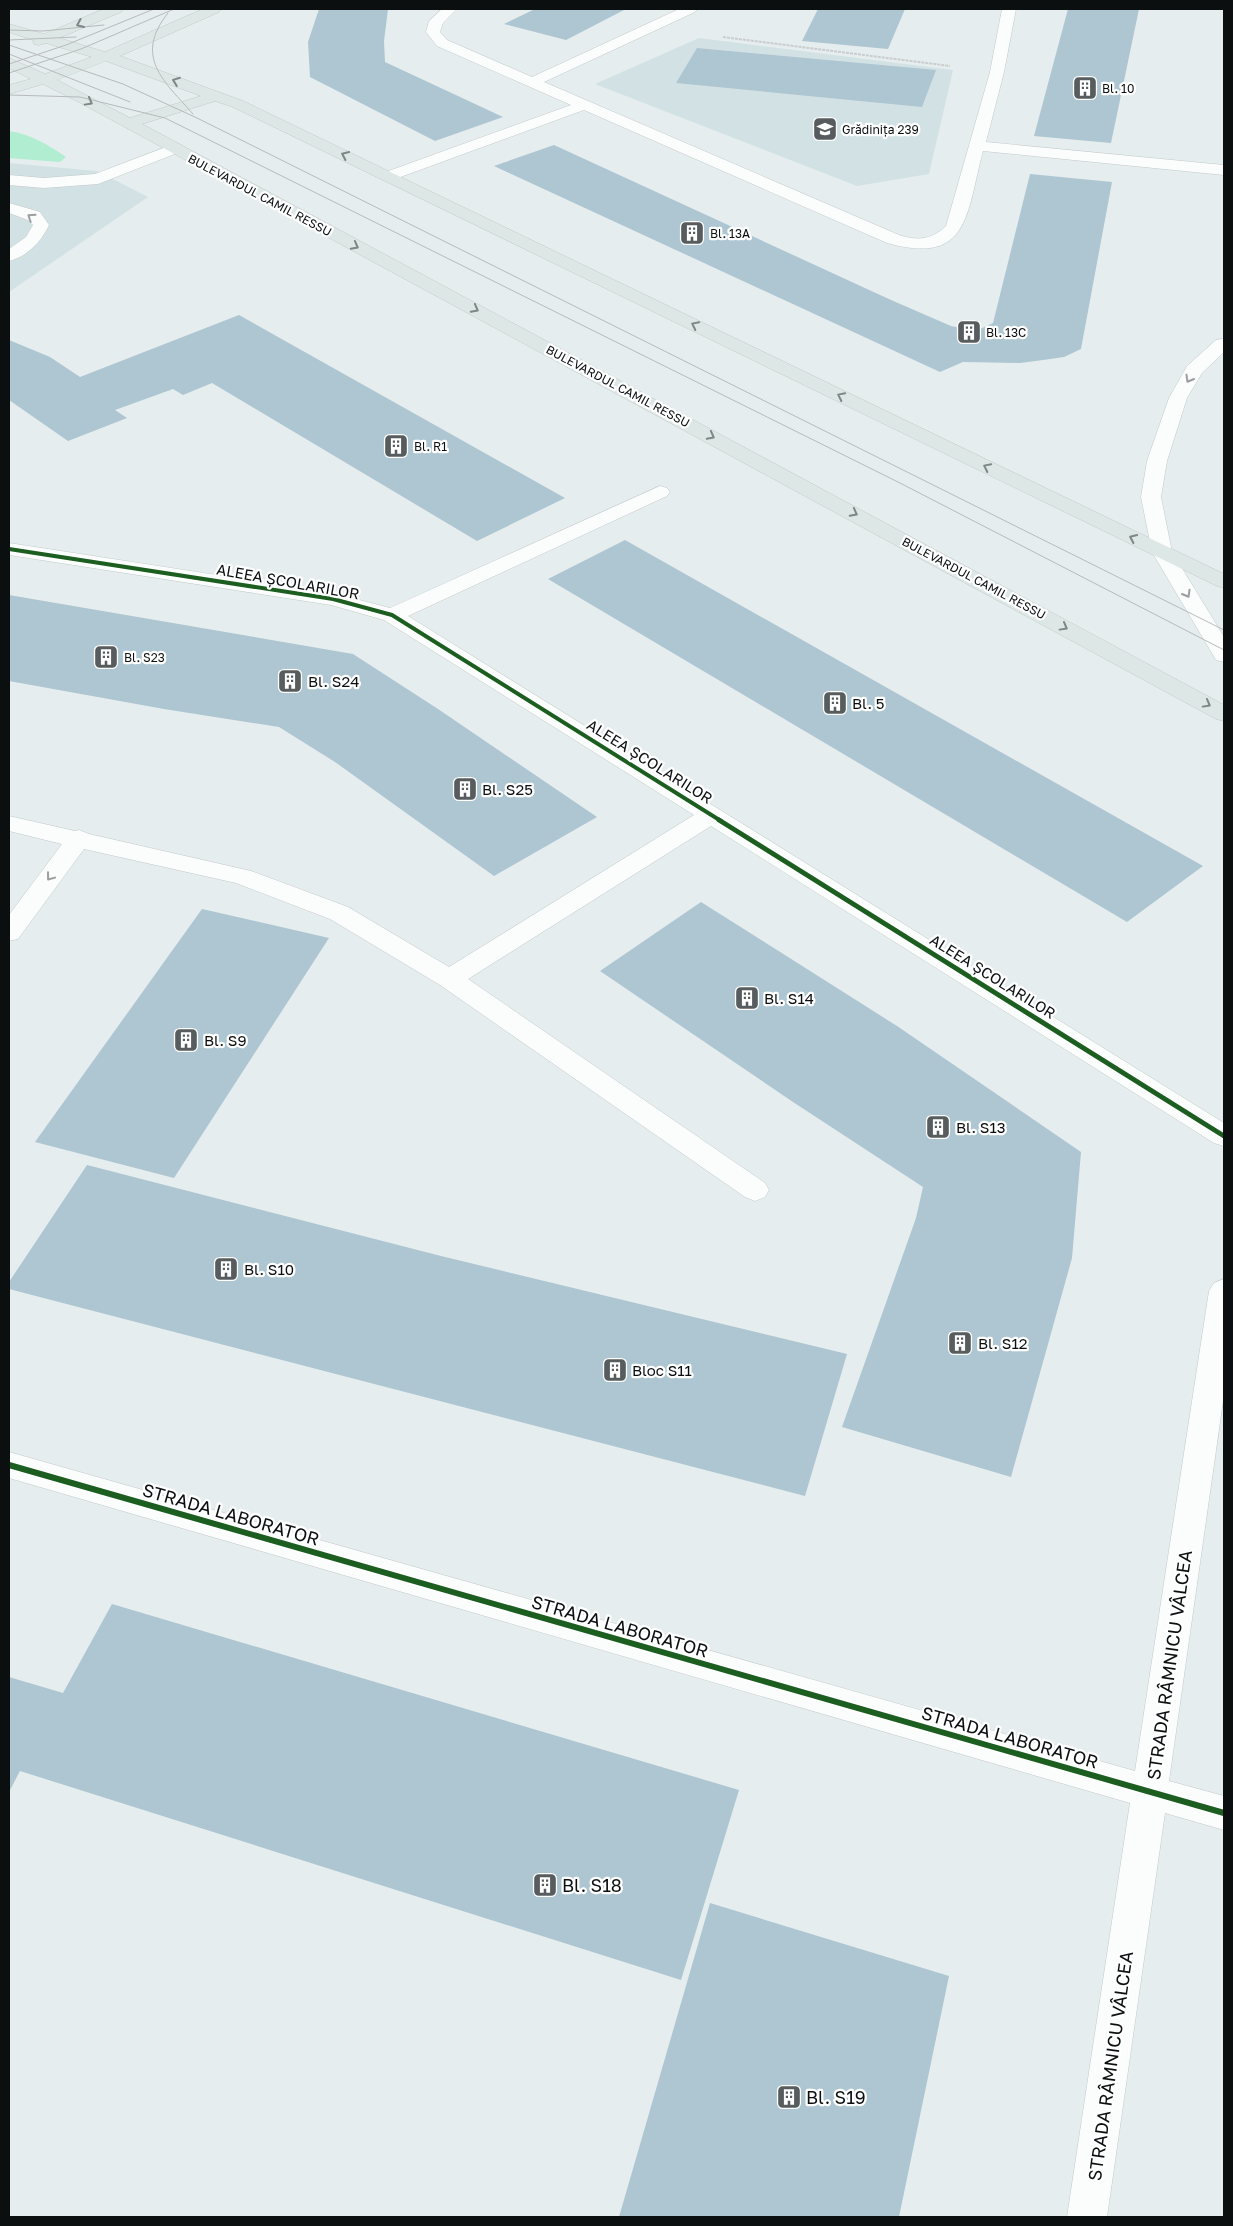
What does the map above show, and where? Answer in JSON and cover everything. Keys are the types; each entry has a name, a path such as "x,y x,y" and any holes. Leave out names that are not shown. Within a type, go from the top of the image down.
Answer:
{"main road":[{"path":"12,53 116,9"},
{"path":"9,90 46,80 108,57 214,9"},
{"path":"179,12 196,17"},
{"path":"9,28 108,57 238,104 1224,582"},
{"name":"BULEVARDUL CAMIL RESSU","path":"12,53 46,80 1224,714"},
{"path":"128,123 216,96"}],"street":[{"path":"450,9 436,21 433,32 442,42 893,239 913,245 932,244 945,238 954,228 955,218 997,72 1009,9"},
{"path":"532,82 690,9"},
{"path":"389,176 585,105"},
{"path":"977,146 1224,170"},
{"path":"9,180 44,182 98,179 174,149"},
{"path":"9,208 34,216 41,225 36,237 26,247 9,256"},
{"path":"1224,340 1194,370 1178,398 1157,461 1151,497 1162,552 1224,655"},
{"path":"392,615 660,492"},
{"name":"ALEEA ȘCOLARILOR","path":"9,549 333,599 392,615 713,814 1224,1136"},
{"path":"449,979 713,814"},
{"path":"9,824 79,838 242,877 340,912 449,979 755,1190"},
{"path":"9,933 79,838"},
{"name":"STRADA RÂMNICU VÂLCEA","path":"1087,2217 1224,1291"},
{"name":"STRADA LABORATOR","path":"9,1465 1224,1813"}],"path":[{"path":"648,28 997,72"}],"shaded area":[{"name":"Grădinița 239","path":"699,38 953,70 929,174 857,186 595,84"},
{"path":"9,163 97,171 148,197 9,292"}],"green space":[{"path":"9,131 32,137 66,157 60,162 9,158"}],"building":[{"path":"319,9 388,9 384,41 385,62 503,117 435,141 310,77 308,42"},
{"path":"535,9 626,9 566,40 504,24"},
{"path":"818,9 905,9 888,49 802,41"},
{"name":"Bl. 10","path":"1068,9 1139,9 1111,143 1034,136"},
{"path":"697,48 936,70 922,107 676,83"},
{"path":"554,145 891,300 951,326 976,331 993,323 1030,174 1112,182 1081,349 1064,357 1020,363 963,362 940,372 494,166"},
{"name":"Bl. R1","path":"239,315 565,498 477,541 212,383 183,395 173,389 115,410 127,418 68,441 9,400 9,340 50,357 80,377"},
{"name":"Bl. 5","path":"625,540 1203,866 1127,922 548,579"},
{"path":"9,595 353,654 597,817 494,876 335,762 279,727 164,709 9,681"},
{"path":"701,902 897,1026 1081,1152 1072,1258 1011,1477 842,1427 916,1218 923,1187 793,1102 600,971"},
{"name":"Bl. S9","path":"202,909 329,938 174,1178 35,1142"},
{"path":"87,1165 441,1256 847,1354 805,1496 9,1289 9,1282"},
{"name":"Bl. S18","path":"112,1604 739,1790 681,1980 20,1771 9,1792 9,1677 63,1693"},
{"name":"Bl. S19","path":"710,1903 949,1976 899,2217 619,2217"}],"tram line":[{"path":"37,55 66,45 154,9"},
{"path":"50,59 81,49 174,9"},
{"path":"168,13 158,29 153,43 153,56 156,68 163,79 193,114"},
{"path":"9,30 43,31 104,25"},
{"path":"9,40 76,37"},
{"path":"9,45 37,55"},
{"path":"9,54 23,59"},
{"path":"23,59 37,55"},
{"path":"37,55 50,59"},
{"path":"9,64 23,59"},
{"path":"23,59 35,64"},
{"path":"35,64 50,59"},
{"path":"50,59 123,84 197,118 1224,630"},
{"path":"9,73 35,64"},
{"path":"35,64 130,102"},
{"path":"9,95 80,97 165,118 900,483 1224,650"}],"cycle path":[{"path":"9,549 333,599 392,615 1224,1136"},
{"path":"9,1465 1224,1813"}],"place":[{"name":"Bl. 10","path":"1085,88"},
{"name":"Grădinița 239","path":"825,129"},
{"name":"Bl. 13A","path":"692,233"},
{"name":"Bl. 13C","path":"969,332"},
{"name":"Bl. R1","path":"396,446"},
{"name":"Bl. S23","path":"106,657"},
{"name":"Bl. S24","path":"290,681"},
{"name":"Bl. 5","path":"835,703"},
{"name":"Bl. S25","path":"465,789"},
{"name":"Bl. S14","path":"747,998"},
{"name":"Bl. S9","path":"186,1040"},
{"name":"Bl. S13","path":"938,1127"},
{"name":"Bl. S10","path":"226,1269"},
{"name":"Bl. S12","path":"960,1343"},
{"name":"Bloc S11","path":"615,1370"},
{"name":"Bl. S18","path":"545,1885"},
{"name":"Bl. S19","path":"789,2097"}]}
